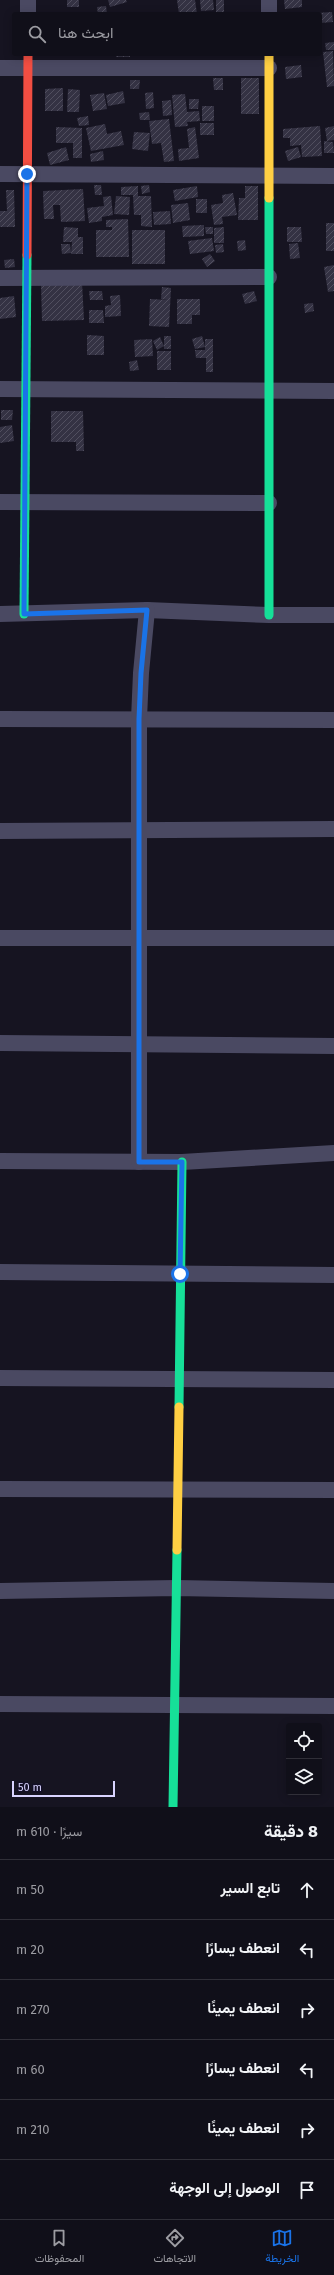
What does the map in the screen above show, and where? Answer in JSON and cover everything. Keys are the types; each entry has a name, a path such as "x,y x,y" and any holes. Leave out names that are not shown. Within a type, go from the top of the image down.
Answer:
{"street":[{"path":"28,0 28,12"},
{"path":"269,0 269,12"},
{"path":"24,614 28,61"},
{"path":"0,68 28,61 269,61 269,615"},
{"path":"0,174 334,176"},
{"path":"0,278 269,277"},
{"path":"0,390 334,391"},
{"path":"0,502 269,503"},
{"path":"139,1162 139,719 141,673 147,610"},
{"path":"0,614 147,610 269,615 334,615"},
{"path":"0,719 334,720"},
{"path":"0,831 334,829"},
{"path":"0,938 334,938"},
{"path":"0,1043 334,1046"},
{"path":"0,1161 182,1162 334,1153"},
{"path":"174,1807 182,1162"},
{"path":"0,1272 334,1275"},
{"path":"0,1378 334,1380"},
{"path":"0,1489 334,1490"},
{"path":"0,1591 176,1588 334,1591"},
{"path":"0,1704 334,1706"}],"building":[{"path":"67,0 79,0 79,7 67,7"},
{"path":"108,0 126,0 127,2 110,7"},
{"path":"177,0 195,0 197,12 179,12"},
{"path":"200,0 213,0 214,10 201,11"},
{"path":"216,0 224,0 224,12 216,12"},
{"path":"284,0 302,0 302,7 285,9"},
{"path":"106,6 107,12 98,12 97,7"},
{"path":"332,12 333,22 322,23 322,13"},
{"path":"334,42 334,50 326,50 325,43"},
{"path":"333,51 334,86 327,87 323,52"},
{"path":"116,56 130,56 130,57"},
{"path":"301,65 302,77 286,79 285,67"},
{"path":"213,78 223,78 223,90 214,90"},
{"path":"241,78 259,78 259,114 241,114"},
{"path":"130,80 140,80 139,89 130,89"},
{"path":"63,88 63,111 45,111 45,89"},
{"path":"68,89 80,90 79,112 67,112"},
{"path":"123,91 125,103 108,106 106,95"},
{"path":"153,92 154,108 146,109 145,93"},
{"path":"104,93 107,109 93,111 90,95"},
{"path":"185,94 187,112 199,111 200,121 187,122 188,126 175,127 172,95"},
{"path":"189,99 199,99 198,109 189,109"},
{"path":"171,100 172,115 163,116 162,101"},
{"path":"202,106 214,106 214,121 202,121"},
{"path":"149,112 150,120 140,120 139,113"},
{"path":"88,116 89,125 79,126 77,118"},
{"path":"169,119 174,161 164,162 161,143 152,144 149,121"},
{"path":"200,123 214,123 214,135 200,135"},
{"path":"105,124 107,134 121,131 124,145 91,151 86,128"},
{"path":"320,126 322,156 302,157 301,145 290,146 290,138 283,138 283,129"},
{"path":"334,126 334,140 327,141 325,128"},
{"path":"56,127 82,128 82,158 73,158 73,143 56,143"},
{"path":"195,127 199,158 179,161 178,149 189,148 187,129"},
{"path":"134,132 150,133 148,151 132,149"},
{"path":"324,141 333,142 334,153 324,153"},
{"path":"66,147 69,160 50,165 47,153"},
{"path":"298,147 301,157 288,161 285,151"},
{"path":"103,151 104,160 91,162 90,154"},
{"path":"94,185 101,185 102,195 95,195"},
{"path":"149,185 150,192 142,194 141,186"},
{"path":"138,186 138,196 151,196 152,227 141,226 141,215 134,215 133,195 121,195 121,187"},
{"path":"197,186 198,197 175,201 173,190"},
{"path":"245,186 258,186 258,220 238,220 239,198 245,198"},
{"path":"83,189 85,221 61,222 60,205 53,205 54,219 44,219 43,191"},
{"path":"6,190 14,190 15,227 0,227 0,211 7,211"},
{"path":"233,193 237,215 222,217 223,224 214,225 211,205 223,203 222,195"},
{"path":"111,196 113,215 102,217 102,221 89,223 87,208 104,206 103,197"},
{"path":"116,196 130,197 129,215 114,214"},
{"path":"196,199 207,199 207,213 196,213"},
{"path":"188,203 190,220 173,223 171,205"},
{"path":"170,211 171,224 154,225 153,212"},
{"path":"128,219 129,257 96,257 96,230 112,230 112,227 106,227 106,220"},
{"path":"326,223 334,223 334,251 326,251"},
{"path":"204,225 204,236 183,237 182,226"},
{"path":"64,227 78,228 78,237 83,237 83,254 71,254 72,242 63,242"},
{"path":"205,227 213,227 213,234 206,234"},
{"path":"224,227 224,243 214,243 214,228"},
{"path":"287,227 301,227 302,242 287,242"},
{"path":"132,230 165,230 165,264 132,264"},
{"path":"212,238 214,251 190,254 188,241"},
{"path":"245,240 246,250 238,251 237,241"},
{"path":"298,243 300,258 290,259 289,244"},
{"path":"61,244 70,244 71,253 62,254"},
{"path":"223,244 224,252 216,253 215,245"},
{"path":"210,254 215,261 207,267 202,259"},
{"path":"14,259 15,267 5,268 4,260"},
{"path":"334,265 334,291 328,292 324,267"},
{"path":"82,282 84,320 42,321 41,284"},
{"path":"162,287 171,288 169,327 149,326 150,299 168,300 161,299"},
{"path":"89,291 102,291 103,300 90,300"},
{"path":"254,291 257,301 245,304 242,294"},
{"path":"120,295 121,316 105,317 105,306 111,305 110,296"},
{"path":"14,296 16,317 0,319 0,298"},
{"path":"177,299 200,299 200,315 192,315 192,324 177,324"},
{"path":"313,303 314,311 305,313 304,304"},
{"path":"89,310 103,310 104,323 89,323"},
{"path":"87,335 104,336 104,355 87,355"},
{"path":"164,336 171,336 171,349 164,349"},
{"path":"202,336 205,347 195,349 192,339"},
{"path":"160,337 164,346 157,350 153,341"},
{"path":"152,339 153,356 135,357 134,340"},
{"path":"205,339 213,339 213,372 206,372 206,358 196,358 195,350 205,350"},
{"path":"157,351 171,351 171,370 157,370"},
{"path":"137,360 139,370 130,371 129,362"},
{"path":"1,410 13,410 12,420 1,420"},
{"path":"51,411 83,411 84,451 76,451 76,442 51,442"},
{"path":"12,425 14,441 0,443 0,427"}],"traffic: fast":[{"path":"269,198 269,615"},
{"path":"24,614 27,255"},
{"path":"179,1407 182,1162"},
{"path":"173,1807 177,1550"}],"traffic: slow":[{"path":"269,56 269,198"},
{"path":"177,1550 179,1407"}],"traffic: jam":[{"path":"27,255 28,56"}],"route":[{"path":"27,174 24,614 147,610 141,673 139,719 139,1162 182,1162 180,1274"}]}
